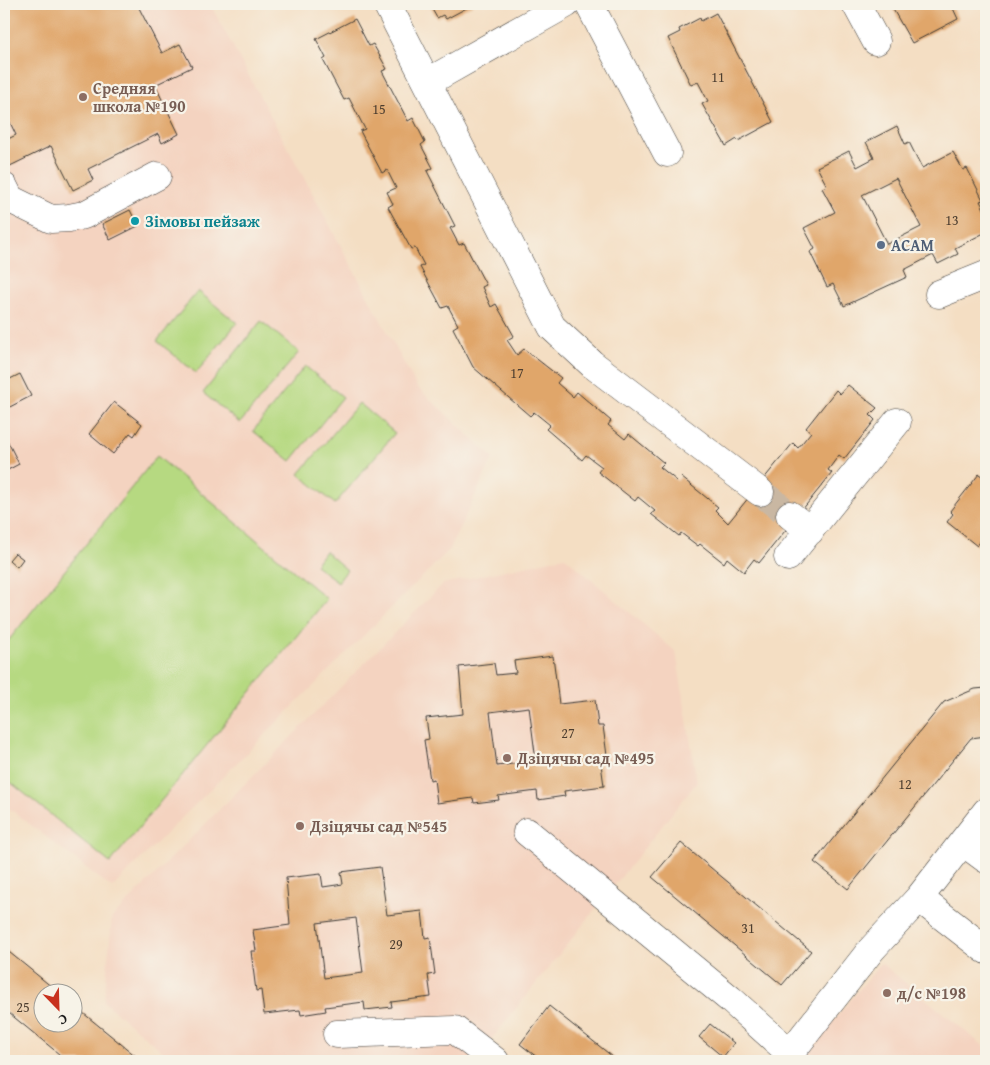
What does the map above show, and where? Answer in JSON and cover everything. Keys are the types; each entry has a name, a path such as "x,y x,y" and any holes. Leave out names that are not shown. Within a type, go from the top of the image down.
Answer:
{"lane":[{"path":"387,4 552,327 592,364 760,492"},
{"path":"428,82 566,4"},
{"path":"589,4 667,153"},
{"path":"856,4 876,41"},
{"path":"4,187 10,199 51,219 69,218 84,215 157,176"},
{"path":"939,294 986,275"},
{"path":"788,558 800,523 897,422"},
{"path":"528,832 730,999 787,1057 871,950 919,898 986,812"},
{"path":"963,842 986,860"},
{"path":"919,898 986,950"},
{"path":"338,1034 455,1030 495,1061"}],"shaded area":[{"path":"4,4 210,4 417,387 493,458 449,550 112,888 4,804"},
{"path":"565,557 676,652 697,782 474,1061 174,1061 104,1002 112,918 443,584"},
{"name":"д/с №198","path":"881,963 986,1048 986,1061 800,1061"}],"green space":[{"path":"198,291 237,323 196,373 157,341"},
{"path":"261,321 299,352 240,423 203,393"},
{"path":"305,366 343,397 291,461 253,431"},
{"path":"359,403 395,433 335,504 299,474"},
{"path":"157,456 327,599 110,863 4,777 4,646"},
{"path":"325,551 347,570 338,582 315,565"}],"building":[{"name":"Средняя школа №190","path":"4,4 142,4 138,6 162,53 180,44 192,67 155,85 179,134 162,143 158,134 88,169 93,180 73,190 51,146 10,166 4,153 4,141 16,135 4,110"},
{"path":"429,4 474,4 446,19 443,15 437,18"},
{"path":"890,4 951,4 958,19 912,43"},
{"path":"716,13 773,122 726,146 702,104 708,101 698,82 691,85 668,38 680,32 679,29 700,18 701,21"},
{"path":"355,19 369,46 373,44 387,69 382,71 408,121 413,118 425,142 421,145 433,168 427,171 455,226 450,228 459,245 464,243 486,285 482,287 491,307 496,304 514,336 507,340 517,355 524,349 561,378 557,383 573,397 577,392 611,421 608,425 625,439 629,434 664,463 660,467 677,481 681,477 718,507 715,510 728,523 793,443 798,448 811,432 806,428 836,390 840,394 848,385 877,408 870,415 875,420 844,459 839,455 828,470 832,473 759,563 754,559 744,572 727,558 724,563 700,544 698,546 681,533 679,536 651,514 655,511 638,497 635,501 598,472 602,467 586,455 582,460 546,429 550,425 534,412 530,416 473,367 453,328 458,325 448,306 442,308 420,267 424,265 415,248 411,249 388,207 393,204 387,192 396,188 387,170 382,173 360,131 365,129 349,98 344,100 323,60 326,58 316,39"},
{"path":"897,126 905,144 909,142 922,168 953,152 963,170 967,168 983,200 980,201 986,213 986,232 955,248 958,254 938,264 933,255 904,270 907,277 844,306 833,284 827,287 810,252 815,249 804,228 835,212 822,188 827,186 817,167 849,151 857,167 874,158 866,142","holes":["896,178 921,227 887,244 862,195"]},
{"path":"130,210 138,226 110,240 102,224"},
{"path":"20,374 31,396 4,410 4,382"},
{"path":"114,402 142,424 134,436 130,433 113,454 89,434"},
{"path":"4,434 19,464 4,472"},
{"path":"986,473 986,540 983,537 977,546 947,522 953,514 950,511 979,474 983,477"},
{"path":"15,553 23,559 17,567 9,560"},
{"path":"553,656 559,704 595,700 598,726 603,726 608,763 601,764 604,786 564,791 565,796 538,800 537,791 498,796 499,800 474,803 473,798 437,803 434,779 430,780 424,740 429,739 426,718 463,714 459,667 494,663 496,675 516,673 514,661","holes":["529,707 536,761 497,766 490,712"]},
{"path":"986,688 986,736 971,738 848,889 814,862 944,702 975,689"},
{"path":"681,843 811,951 782,985 652,877"},
{"path":"380,867 387,915 422,911 425,938 430,937 435,974 428,975 431,997 391,1002 392,1007 365,1010 364,1002 325,1007 326,1011 301,1015 300,1010 264,1014 261,990 256,991 251,951 256,951 253,930 290,925 286,878 321,874 323,887 343,884 341,872","holes":["356,918 363,973 324,978 317,923"]},
{"path":"4,948 46,982 32,982 32,1032 82,1032 82,1012 142,1061 67,1061 4,1009"},
{"path":"549,1006 618,1061 542,1061 520,1044"},
{"path":"710,1024 734,1043 723,1057 699,1037"}],"tunnel":[{"path":"760,492 790,515"}],"place":[{"name":"Средняя школа №190","path":"83,97"},
{"name":"Зімовы пейзаж","path":"135,221"},
{"name":"АСАМ","path":"881,245"},
{"name":"Дзіцячы сад №495","path":"507,758"},
{"name":"Дзіцячы сад №545","path":"300,826"},
{"name":"д/с №198","path":"887,993"}]}
